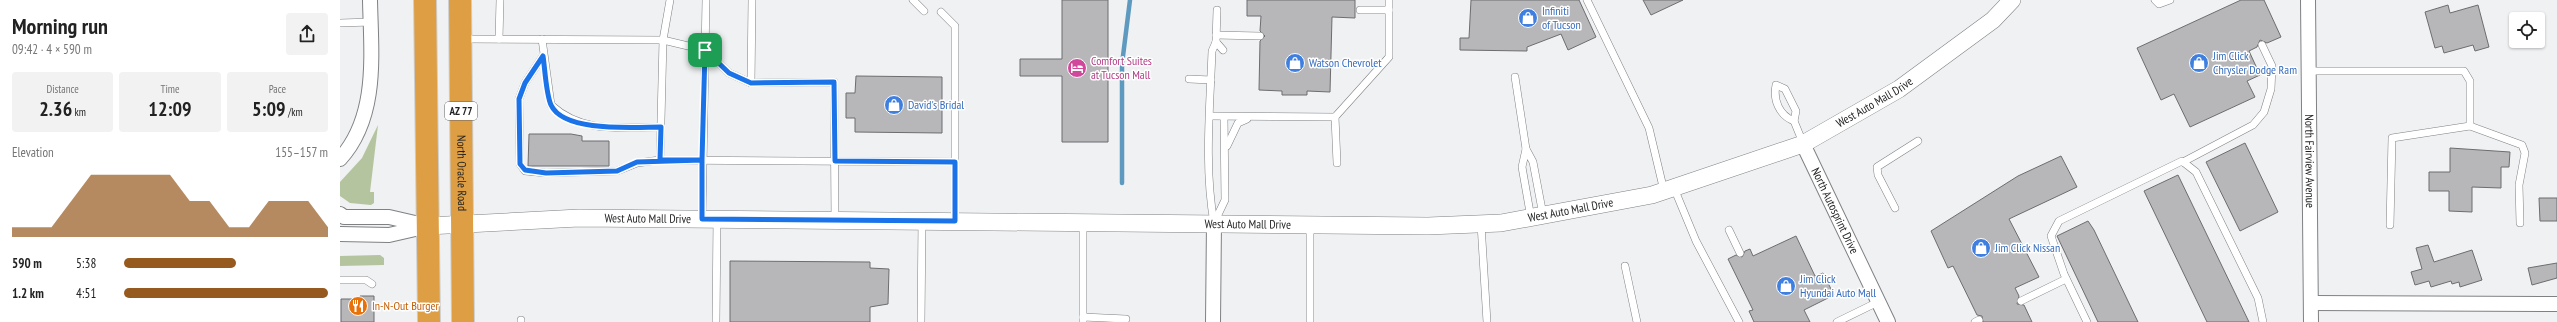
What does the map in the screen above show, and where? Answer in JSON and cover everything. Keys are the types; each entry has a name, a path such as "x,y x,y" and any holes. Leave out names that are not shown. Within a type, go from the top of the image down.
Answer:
{"highway":[{"path":"425,0 428,322"},
{"name":"North Oracle Road","path":"460,0 463,322"}],"street":[{"path":"340,158 347,151 368,101 371,81 370,0"},
{"name":"West Auto Mall Drive","path":"340,234 389,235 428,226 461,223 579,218 1310,224 1500,223 1669,189 1803,144 1899,89 1993,20 2012,0"},
{"name":"North Fairview Avenue","path":"2308,0 2311,322"},
{"name":"North Autosprint Drive","path":"1803,144 1888,322"},
{"name":"West Auto Mall Drive","path":"340,214 344,217 389,217 428,226"},
{"path":"1213,322 1214,223"},
{"path":"2311,303 2557,304"}],"lane":[{"path":"499,39 500,0"},
{"path":"660,160 663,40 670,0"},
{"path":"706,0 702,160 710,219 716,322"},
{"path":"751,83 752,0"},
{"path":"913,0 924,11"},
{"path":"1337,163 1335,117 1389,57 1389,0"},
{"path":"1587,0 1649,128 1669,189 1739,322"},
{"path":"2155,0 2159,4 2170,0"},
{"path":"1214,223 1210,201 1210,116 1212,51 1216,39 1217,10"},
{"path":"1360,10 1389,10"},
{"path":"941,12 955,26 955,221"},
{"path":"340,23 371,22"},
{"path":"1216,39 1260,36"},
{"path":"460,39 663,40 705,50 729,73 751,83 834,82 835,220"},
{"path":"542,39 543,56 551,106 564,118 588,126 661,127"},
{"path":"1216,39 1223,50"},
{"path":"2087,322 2066,279 2051,236 2058,221 2183,162 2253,125 2264,112 2271,89 2272,66 2262,45"},
{"path":"543,56 525,83 519,99 520,164 525,170 546,173 617,171 637,162 660,160 955,162"},
{"path":"2309,71 2464,71 2470,81 2470,126"},
{"path":"1515,77 1526,149 1533,162 1537,216"},
{"path":"1189,80 1211,80"},
{"path":"1794,121 1785,117 1774,97 1776,85 1785,89 1796,111 1794,121 1803,144"},
{"path":"1210,116 1249,118 1335,117"},
{"path":"1214,223 1225,200 1224,116"},
{"path":"1224,157 1232,132 1238,123 1249,118"},
{"path":"2390,225 2392,138 2470,126 2522,144 2525,153 2519,185 2520,223"},
{"path":"1894,208 1878,175 1877,167 1918,141"},
{"path":"1526,149 1522,167 1537,216"},
{"path":"2183,162 2196,172 2258,298 2263,322"},
{"path":"921,322 922,221"},
{"path":"1083,222 1083,320 1126,319"},
{"path":"1310,224 1310,322"},
{"path":"1481,224 1487,322"},
{"path":"1729,230 1740,253"},
{"path":"1626,266 1637,322"},
{"path":"2021,301 2066,279"},
{"path":"340,280 366,280 372,284"},
{"path":"1837,322 1878,302"}],"green space":[{"path":"378,125 370,192 374,192 374,203 371,205 350,203 340,196 340,182 362,158"},
{"path":"380,255 384,258 384,265 340,266 340,256"}],"building":[{"name":"Comfort Suites at Tucson Mall","path":"1062,0 1108,0 1108,142 1062,142 1062,76 1020,76 1020,59 1062,59"},
{"name":"Watson Chevrolet","path":"1247,0 1355,0 1355,18 1332,17 1330,92 1307,91 1307,95 1282,95 1282,91 1259,90 1260,41 1265,36 1260,31 1261,16 1247,16"},
{"name":"Infiniti of Tucson","path":"1471,0 1579,0 1596,37 1568,50 1561,34 1527,47 1527,51 1460,50 1460,38 1469,38"},
{"path":"1643,0 1683,0 1651,15"},
{"name":"Jim Click Chrysler Dodge Ram","path":"2241,0 2264,0 2281,37 2267,43 2260,40 2257,47 2249,51 2260,75 2247,81 2255,97 2190,127 2174,94 2161,100 2137,48"},
{"path":"2448,5 2450,13 2478,5 2489,47 2475,51 2473,45 2444,53 2442,46 2435,48 2425,12"},
{"name":"David's Bridal","path":"856,76 942,77 942,133 855,132 855,118 846,118 846,93 855,93"},
{"path":"529,134 571,134 582,136 582,141 609,141 609,166 528,166"},
{"path":"2245,143 2278,212 2240,231 2206,162"},
{"path":"2450,148 2510,152 2509,167 2501,167 2501,188 2472,187 2472,212 2449,211 2449,191 2429,191 2429,172 2450,172"},
{"name":"Jim Click Nissan","path":"2061,156 2077,187 2009,219 2039,277 2015,288 2019,296 2017,304 2024,305 2032,322 1983,322 1982,316 1977,315 1953,266 1948,268 1931,231 2018,176"},
{"path":"2178,175 2249,322 2207,322 2144,191"},
{"path":"2539,198 2557,198 2557,221 2540,221"},
{"path":"2088,221 2094,230 2138,322 2098,322 2057,236"},
{"name":"Jim Click Hyundai Auto Mall","path":"1796,236 1815,276 1823,273 1834,295 1804,310 1810,322 1754,322 1749,311 1753,310 1728,259 1736,255 1742,257 1745,251 1750,249 1753,256"},
{"path":"2428,245 2434,262 2472,250 2482,280 2460,287 2459,282 2452,284 2451,281 2431,287 2429,281 2415,285 2411,272 2422,269 2416,248"},
{"path":"730,261 870,262 870,268 889,269 888,304 870,307 870,322 730,322"},
{"path":"2557,263 2557,278 2532,285 2528,268"},
{"name":"In-N-Out Burger","path":"360,296 374,296 374,322 341,322 341,299 360,299"}],"waterway":[{"path":"1122,183 1122,64 1130,0"}],"place":[{"name":"Infiniti of Tucson","path":"1528,18"},
{"name":"Watson Chevrolet","path":"1295,63"},
{"name":"Jim Click Chrysler Dodge Ram","path":"2199,63"},
{"name":"Comfort Suites at Tucson Mall","path":"1077,68"},
{"name":"David's Bridal","path":"894,105"},
{"name":"Jim Click Nissan","path":"1981,248"},
{"name":"Jim Click Hyundai Auto Mall","path":"1786,286"},
{"name":"In-N-Out Burger","path":"358,306"}],"route":[{"path":"705,50 702,160 660,160 637,162 617,171 546,173 534,173 525,170 520,164 519,99 525,83 543,56 551,106 564,118 588,126 661,127 660,160 702,160 702,219 955,221 955,162 835,161 834,82 751,83 729,73 705,50"}]}
